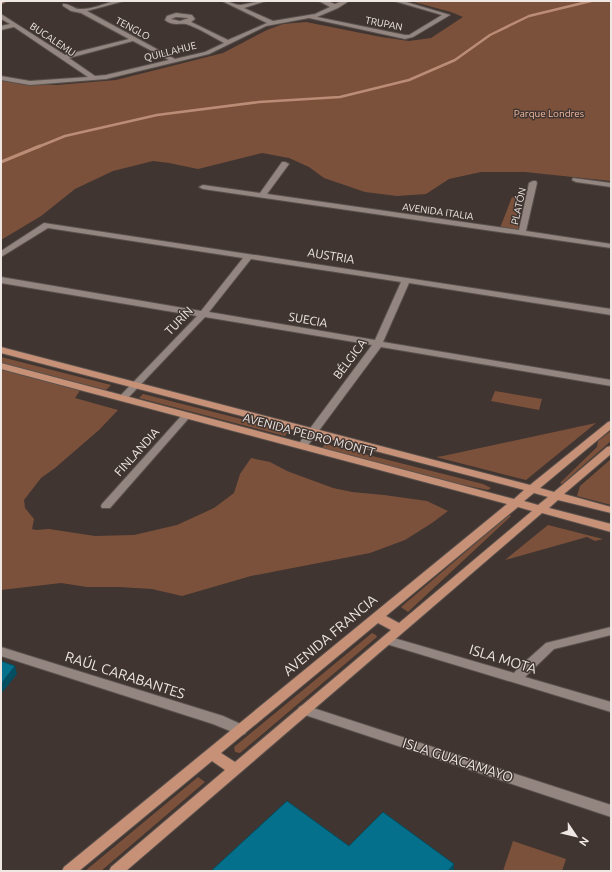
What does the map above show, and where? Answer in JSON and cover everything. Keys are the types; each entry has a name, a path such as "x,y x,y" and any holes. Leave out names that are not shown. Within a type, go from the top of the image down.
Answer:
{"main road":[{"name":"AVENIDA PEDRO MONTT","path":"1,350 611,510"},
{"name":"AVENIDA PEDRO MONTT","path":"1,366 611,528"},
{"name":"AVENIDA FRANCIA","path":"69,871 611,424"},
{"path":"116,871 611,449"},
{"path":"377,617 400,629"},
{"path":"211,754 235,770"}],"street":[{"name":"TENGLO","path":"82,11 121,1"},
{"path":"225,1 272,23"},
{"path":"239,7 263,1"},
{"path":"322,1 336,7"},
{"name":"QUILLAHUE","path":"1,78 30,83 94,78 175,61 207,52 264,25 309,17 336,7 346,1"},
{"name":"TRUPAN","path":"309,17 405,37 411,36 447,15 397,1"},
{"name":"TENGLO","path":"64,5 74,10 82,11 175,61"},
{"name":"BUCALEMU","path":"1,16 94,78"},
{"path":"186,22 227,42"},
{"path":"1,28 15,24"},
{"path":"64,57 134,39"},
{"path":"262,195 285,164"},
{"path":"576,180 611,185"},
{"name":"PLATÓN","path":"522,233 533,183"},
{"name":"AVENIDA ITALIA","path":"203,187 611,246"},
{"name":"AUSTRIA","path":"1,255 48,225 611,312"},
{"name":"TURÍN","path":"123,398 204,314 249,256"},
{"name":"SUECIA","path":"1,280 611,383"},
{"name":"BÉLGICA","path":"302,446 378,344 406,280"},
{"name":"FINLANDIA","path":"106,506 186,416"},
{"path":"516,679 523,670 550,646 611,631"},
{"name":"ISLA MOTA","path":"387,640 611,707"},
{"name":"RAÚL CARABANTES","path":"1,651 218,720 240,730"},
{"name":"ISLA GUACAMAYO","path":"304,710 611,811"}],"green space":[{"name":"Parque Londres","path":"410,1 611,1 611,181 525,172 481,172 449,179 426,194 397,196 365,192 324,178 309,167 289,158 262,153 198,169 153,161 113,171 75,189 41,216 1,240 1,80 31,84 57,85 116,80 223,53 267,30 283,24 306,22 409,41 431,38 463,17 451,12"},
{"path":"512,197 515,198 519,231 500,228"},
{"path":"1,357 111,385 106,390 1,363"},
{"path":"1,366 81,389 75,398 118,410 99,430 55,468 41,478 24,500 25,508 34,519 32,529 49,529 95,536 134,535 177,525 214,508 234,493 240,474 251,458 270,462 287,471 333,488 352,492 427,501 448,511 405,540 370,553 251,576 182,596 152,589 87,587 61,583 1,590"},
{"path":"495,391 542,399 539,410 491,401"},
{"path":"143,394 288,431 285,436 139,398"},
{"path":"596,423 526,480 436,457 443,456"},
{"path":"611,431 611,441 562,484 560,483 597,447 598,441"},
{"path":"325,444 483,484 491,488 488,490 444,481 322,448"},
{"path":"611,459 611,505 577,496 580,486"},
{"path":"509,515 511,516 408,612 401,607"},
{"path":"548,525 603,539 595,541 587,537 505,560"},
{"path":"372,633 377,637 240,753 235,752 234,747"},
{"path":"198,777 205,782 101,871 85,871"},
{"path":"513,841 566,859 562,871 503,871"}],"building":[{"path":"1,661 15,666 1,684"},
{"path":"287,801 349,846 383,812 454,864 448,871 211,871"}],"waterway":[{"path":"38,147 65,136 157,115 259,102 340,97 409,80 455,60 490,35 529,16 591,1"},
{"path":"1,162 40,146"}]}
